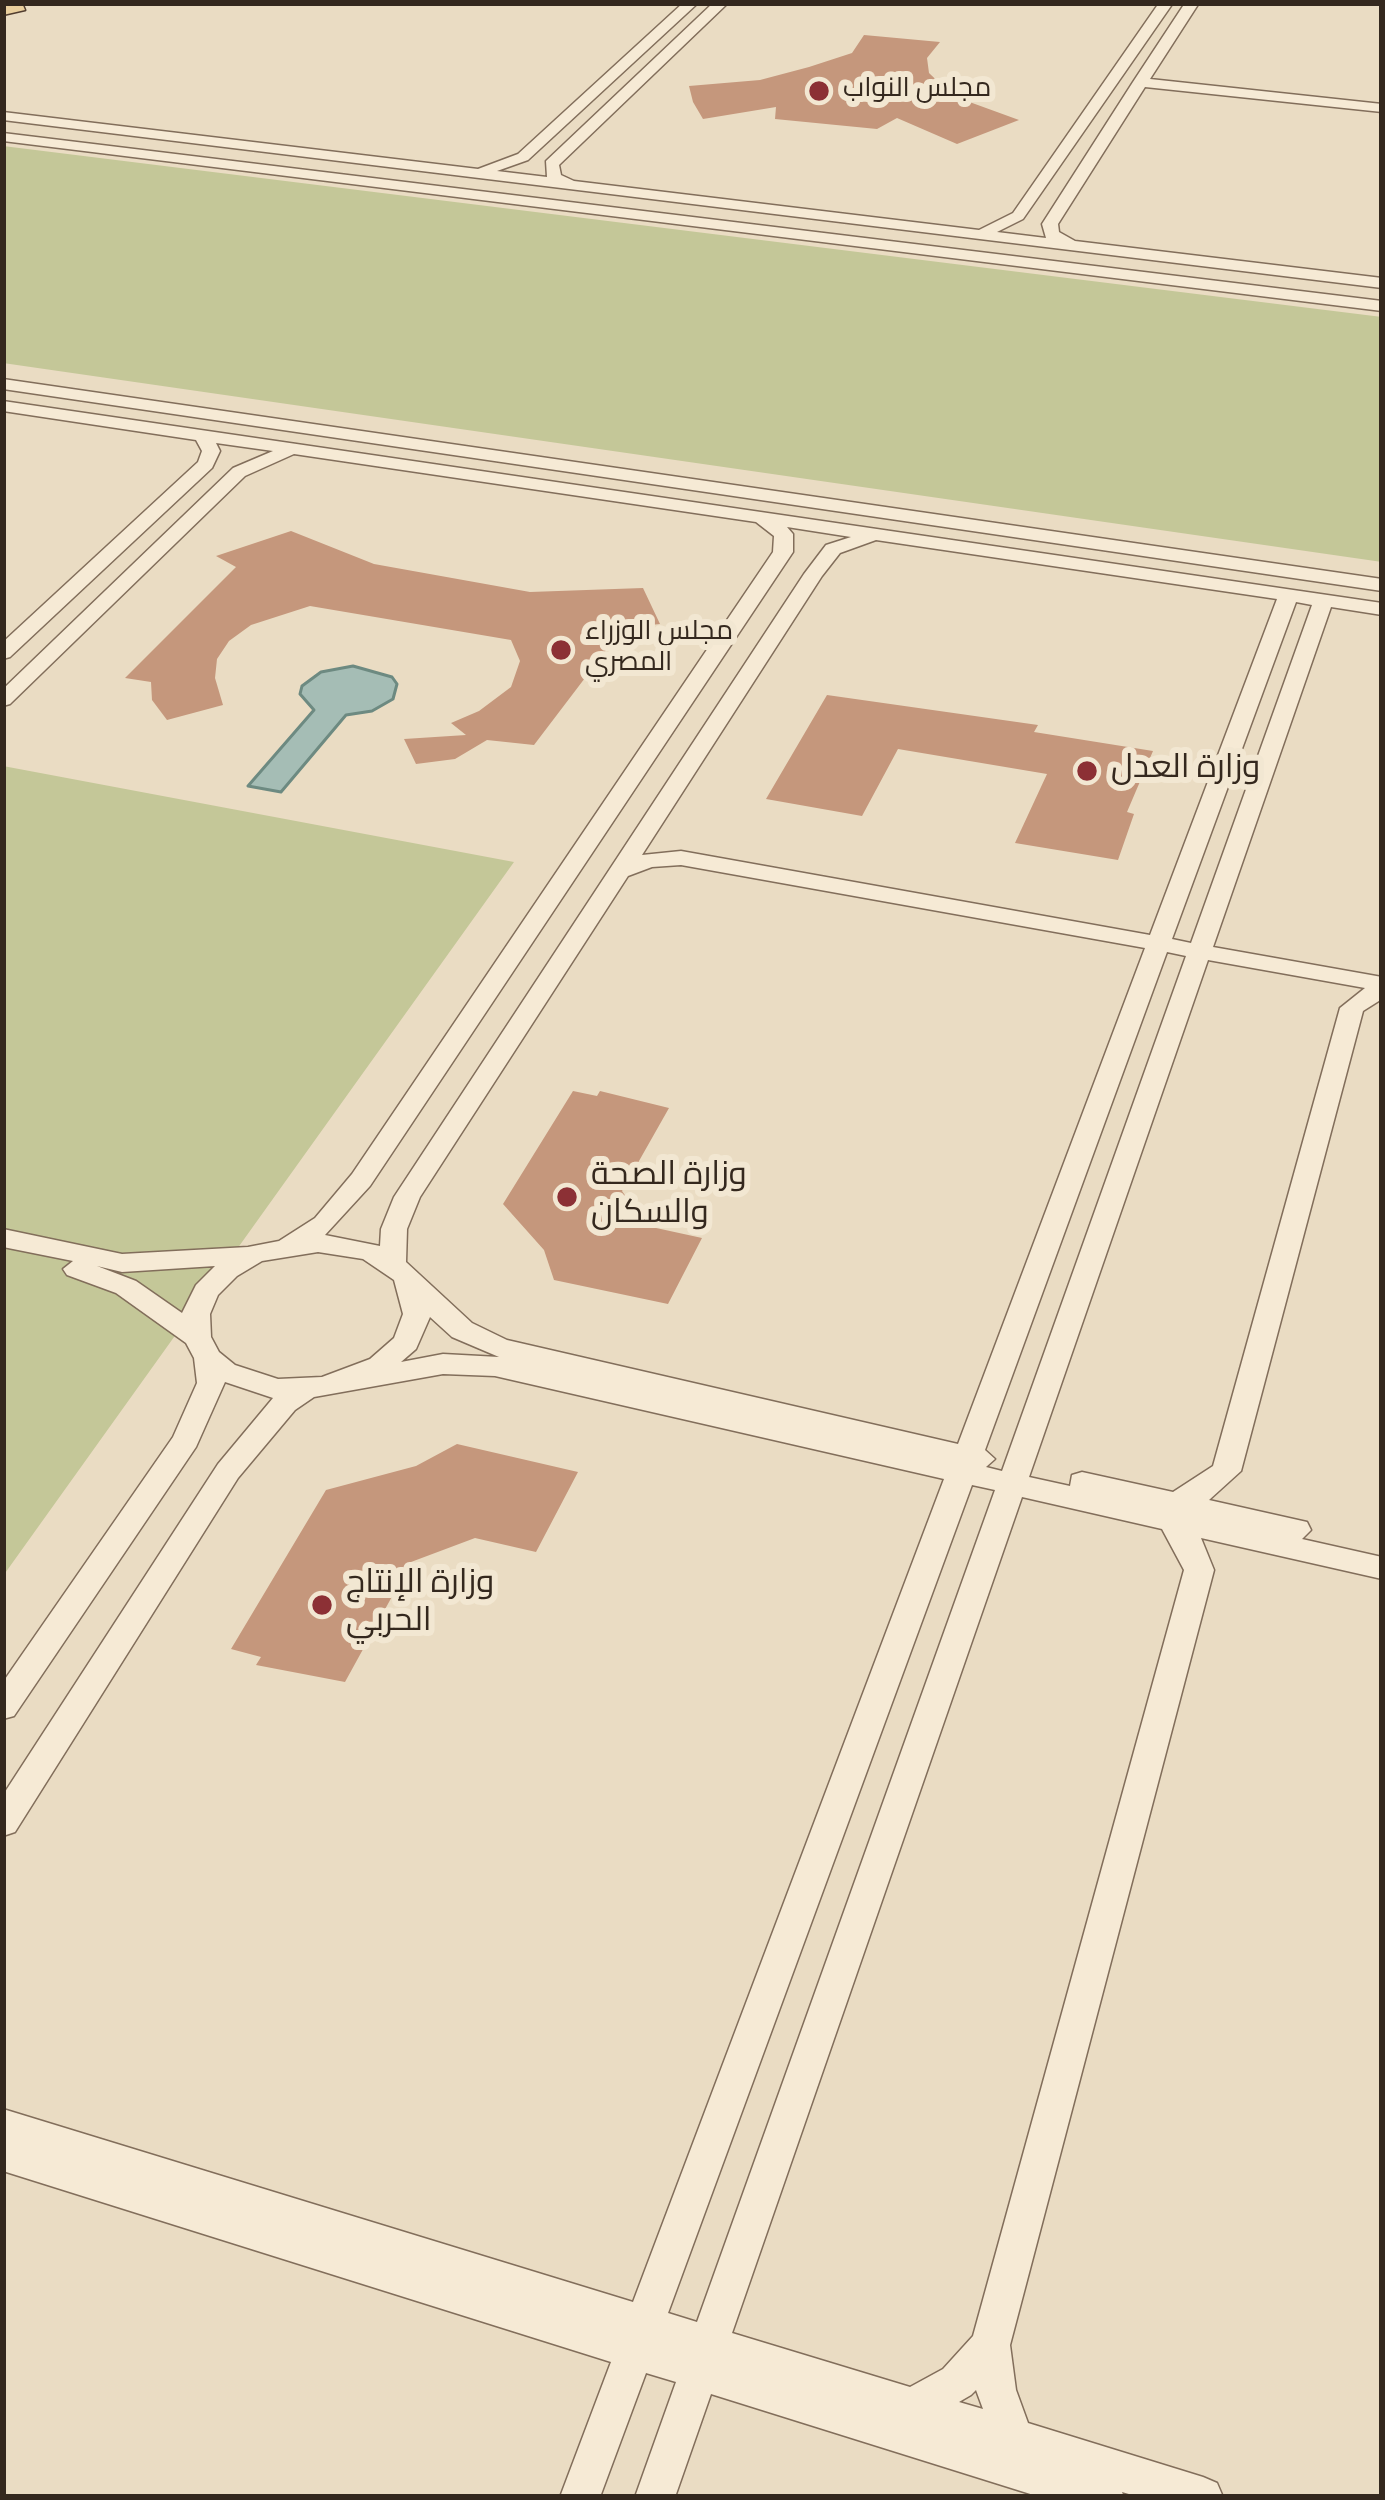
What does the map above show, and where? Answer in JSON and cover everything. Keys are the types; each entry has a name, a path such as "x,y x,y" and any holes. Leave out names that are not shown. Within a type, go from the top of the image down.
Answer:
{"street":[{"path":"474,173 512,163 691,3"},
{"path":"512,163 523,172 549,169 721,3"},
{"path":"1009,224 1166,3"},
{"path":"1049,230 1192,3"},
{"path":"1140,82 1382,108"},
{"path":"3,126 273,149 1382,286"},
{"path":"3,126 1382,286"},
{"path":"3,126 1382,303"},
{"path":"250,152 273,149"},
{"path":"549,169 554,177 573,185"},
{"path":"975,233 1009,224 1049,230 1073,245"},
{"path":"3,374 1382,574"},
{"path":"3,384 764,507 1382,598"},
{"path":"3,396 241,453 255,462"},
{"path":"3,406 68,411 723,507"},
{"path":"207,445 297,450 723,507 764,507 1382,585"},
{"path":"3,653 191,479 207,445"},
{"path":"3,700 255,462 297,450"},
{"path":"764,507 878,535 1382,609"},
{"path":"290,1245 324,1224 361,1180 783,552 786,540 764,507"},
{"path":"392,1263 394,1229 407,1197 833,549 878,535"},
{"path":"786,540 819,539 833,549"},
{"path":"580,2497 1288,596"},
{"path":"655,2497 1323,601"},
{"path":"651,823 669,841 689,849 1162,939"},
{"path":"620,871 649,860 681,858 1382,973"},
{"path":"1200,945 1382,986"},
{"path":"1333,975 1352,1008"},
{"path":"1175,1513 1226,1471 1352,1008 1382,986"},
{"path":"3,1238 122,1263 256,1254 290,1245 346,1245 392,1263 462,1330 499,1348 1016,1477 1249,1529 1382,1550"},
{"path":"3,1253 76,1269 126,1287 249,1383 306,1389 443,1364 495,1366 964,1464"},
{"path":"3,1707 186,1440 212,1383 196,1314 206,1291 227,1270 256,1254"},
{"path":"342,1383 380,1366 406,1342 417,1314 413,1287"},
{"path":"3,1823 228,1471 285,1403 306,1389"},
{"path":"1226,1471 1249,1529"},
{"path":"1012,2436 996,2390 990,2345 1198,1570 1175,1513"},
{"path":"1249,1529 1382,1568"},
{"path":"1198,1570 1249,1529"},
{"path":"3,2125 639,2338"},
{"path":"3,2155 704,2357 913,2407 1203,2497"},
{"path":"913,2407 957,2381 990,2345"},
{"path":"704,2357 1104,2497"}],"green space":[{"path":"3,146 1382,317 1382,562 3,363"},
{"path":"3,766 514,862 3,1576"}],"water":[{"path":"353,666 392,677 397,684 393,699 372,711 346,715 281,792 248,786 314,710 300,694 302,686 321,672"}],"building":[{"name":"مجلس النواب","path":"864,35 940,42 927,58 929,73 953,96 1019,120 957,144 897,118 877,129 775,119 776,107 703,119 693,102 689,86 760,80 809,67 852,53"},
{"name":"مجلس الوزراء المصري","path":"291,531 374,564 530,592 643,588 660,624 623,628 534,745 487,740 455,759 416,764 404,739 466,735 451,723 479,711 511,687 520,661 511,640 310,606 251,625 229,641 217,659 215,678 223,705 167,720 152,700 151,682 125,678 236,567 216,556"},
{"name":"وزارة العدل","path":"827,695 1038,725 1034,732 1153,751 1127,812 1134,814 1118,860 1015,843 1047,774 898,749 862,816 766,799"},
{"name":"وزارة الصحة والسكان","path":"573,1091 597,1096 600,1091 669,1108 622,1191 647,1226 702,1238 668,1304 554,1280 544,1250 503,1204"},
{"name":"وزارة الإنتاج الحربي","path":"457,1444 578,1472 536,1552 475,1538 411,1562 345,1682 256,1665 261,1657 231,1649 326,1490 416,1466"}],"place":[{"name":"مجلس النواب","path":"819,91"},
{"name":"مجلس الوزراء المصري","path":"561,650"},
{"name":"وزارة العدل","path":"1087,771"},
{"name":"وزارة الصحة والسكان","path":"567,1197"},
{"name":"وزارة الإنتاج الحربي","path":"322,1605"}]}
